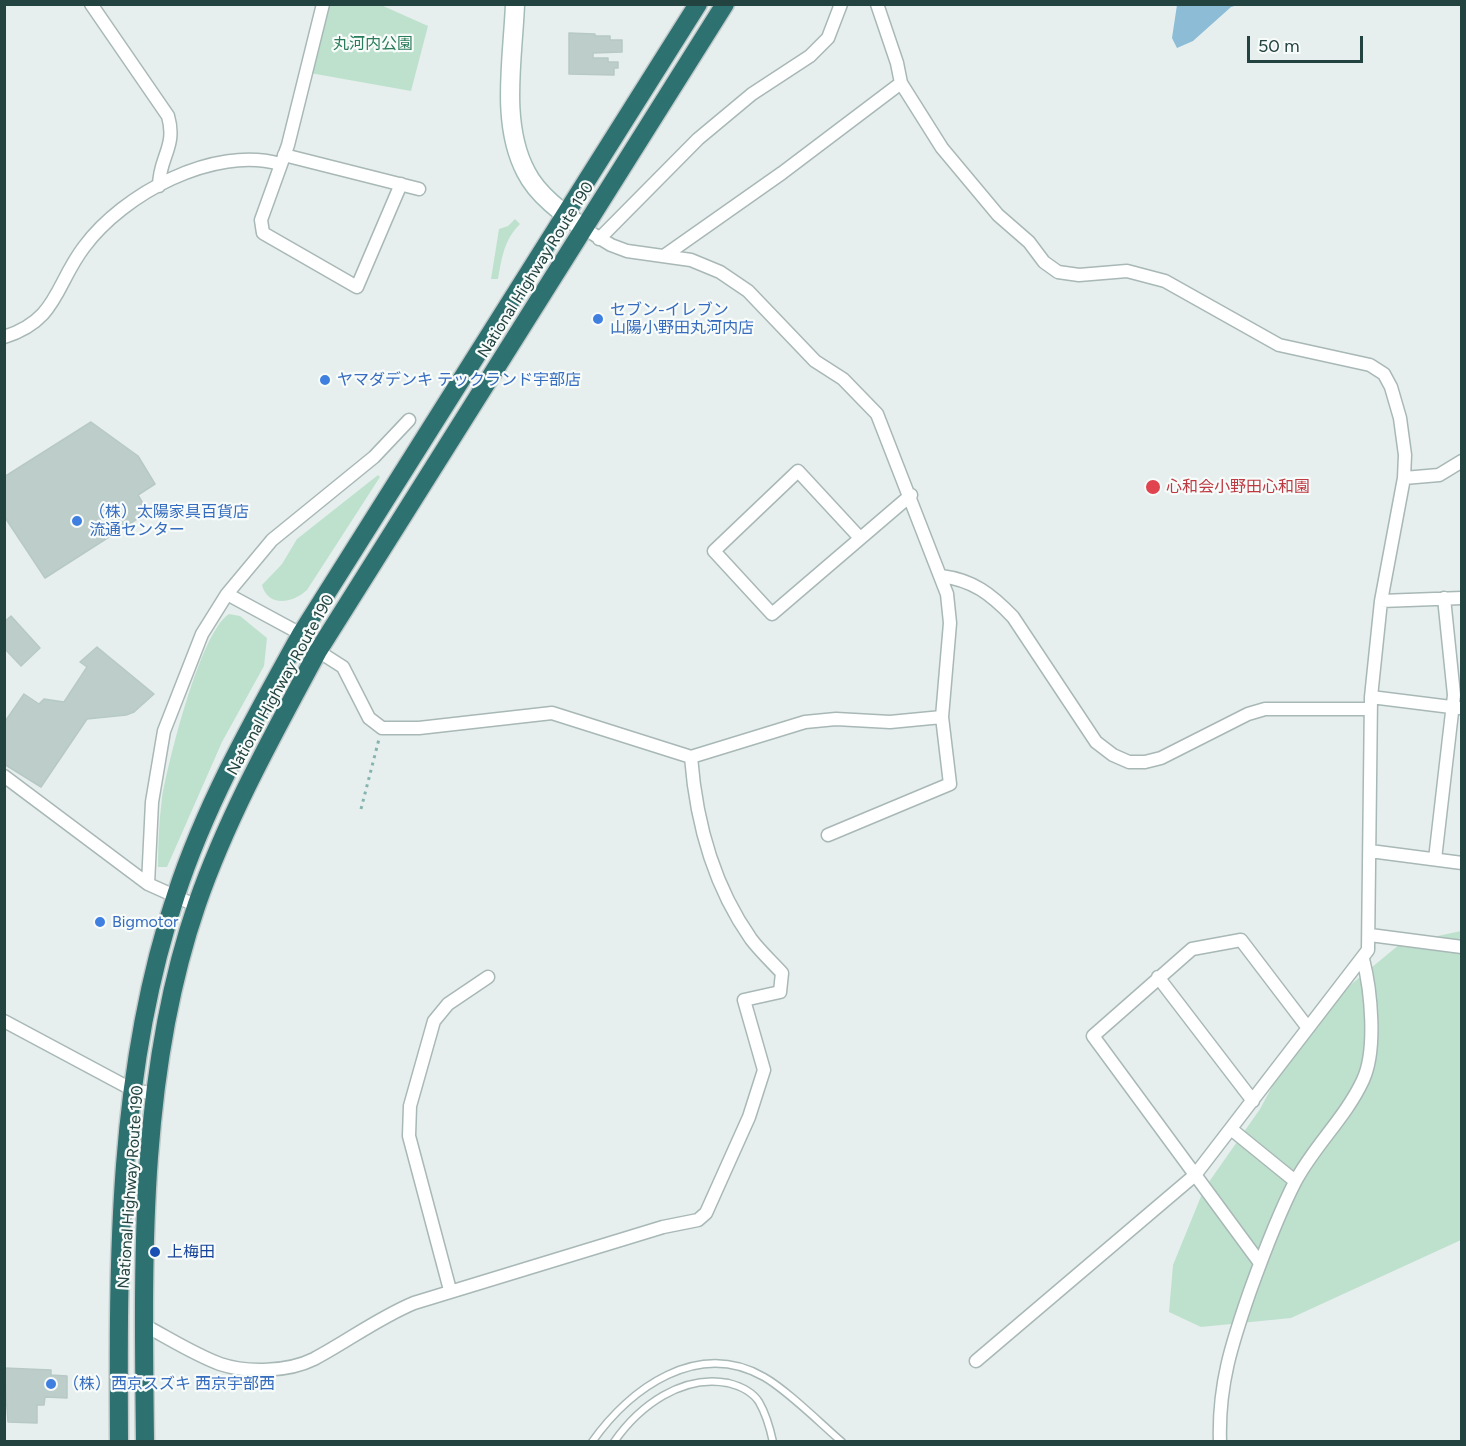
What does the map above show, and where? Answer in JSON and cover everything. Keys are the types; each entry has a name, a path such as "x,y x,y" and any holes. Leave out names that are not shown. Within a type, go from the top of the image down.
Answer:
{"highway":[{"name":"National Highway Route 190","path":"119,1442 122,1212 125,1153 133,1090 147,1004 176,896 202,826 249,727 301,634 698,4"},
{"name":"National Highway Route 190","path":"145,1442 142,1324 144,1239 156,1094 166,1023 197,906 222,839 240,799 318,651 592,234 725,4"}],"street":[{"path":"91,4 168,116 172,131 171,147 159,174 159,186"},
{"path":"323,4 282,159 261,219 263,232 357,287 401,184"},
{"path":"515,4 510,116 513,136 526,174 564,214 592,234 627,250 691,260 720,272 739,285 815,361 843,379 877,414 911,495 947,594 950,623 942,717 950,784 828,836"},
{"path":"592,234 752,94 810,56 828,38 841,4"},
{"path":"877,4 897,63 901,83 942,148 998,215 1058,272 1079,275 1127,271 1145,274 1166,281 1279,345 1370,365 1384,374 1401,418 1405,455 1404,478 1381,601 1370,703 1370,935 1368,950 1195,1175 976,1361"},
{"path":"664,256 782,173 901,83"},
{"path":"4,337 25,328 45,313 59,293 82,249 94,234 141,195 209,163 246,158 282,159 419,189"},
{"path":"148,884 152,802 164,731 202,634 227,594 272,540 374,457 409,420"},
{"path":"1404,478 1438,475 1461,461"},
{"path":"860,538 798,471 714,551 772,614 911,495"},
{"path":"941,576 963,579 982,588 998,600 1013,617 1096,742 1113,755 1129,762 1145,762 1161,758 1248,714 1265,709 1370,703 1457,708"},
{"path":"227,594 301,634 318,651 343,667 369,718 382,728 419,728 552,713 691,757 805,722 836,719 890,722 942,717"},
{"path":"1435,859 1457,708 1444,598"},
{"path":"1381,601 1461,598"},
{"path":"142,1324 221,1364 272,1369 312,1359 386,1315 450,1290 663,1227 698,1220 706,1213 749,1117 764,1070 744,1000 780,992 782,973 751,939 732,907 715,869 703,838 694,794 691,757"},
{"path":"4,776 148,884 197,906"},
{"path":"1370,851 1461,863"},
{"path":"1370,935 1461,947"},
{"path":"1260,1263 1093,1036 1192,949 1241,940 1308,1028"},
{"path":"1220,1442 1221,1393 1229,1351 1260,1263 1295,1181 1363,1080 1370,1058 1370,995 1363,959"},
{"path":"450,1290 409,1136 410,1106 434,1021 447,1004 488,977"},
{"path":"1158,977 1253,1101"},
{"path":"4,1022 133,1090 156,1094"},
{"path":"1231,1129 1295,1181"}],"lane":[{"path":"592,1442 626,1403 648,1384 674,1370 719,1363 745,1368 765,1377 842,1442"},
{"path":"614,1442 624,1427 655,1401 677,1388 715,1381 741,1386 758,1400 769,1423 773,1442"}],"path":[{"path":"361,809 382,728"}],"green space":[{"name":"丸河内公園","path":"328,5 381,5 428,26 411,91 310,73"},
{"path":"515,219 520,224 507,243 498,279 491,279 499,229 508,226"},
{"path":"378,475 380,477 307,590 288,600 275,600 270,597 262,585 282,564 297,539"},
{"path":"229,614 240,616 267,638 264,666 222,742 167,867 158,867 162,798 178,729 207,645 218,626"},
{"path":"1461,931 1461,1240 1291,1318 1201,1327 1169,1312 1173,1265 1204,1189 1260,1109 1308,1020 1400,944"}],"water":[{"path":"1177,4 1238,5 1231,7 1193,41 1177,48 1172,38"}],"building":[{"path":"569,33 595,34 595,36 610,36 610,40 622,40 622,52 593,53 593,58 608,58 608,62 618,62 618,68 614,68 614,75 569,74"},
{"path":"91,422 138,456 155,484 138,495 148,512 45,578 4,516 4,477"},
{"path":"11,616 40,648 21,666 4,648 4,622"},
{"path":"97,647 154,694 134,712 126,715 87,719 41,787 4,764 4,723 24,694 39,704 44,699 64,702 87,667 80,662"},
{"path":"4,1368 51,1370 51,1375 67,1376 67,1398 45,1397 44,1405 37,1405 37,1423 8,1422"}],"place":[{"name":"セブン-イレブン 山陽小野田丸河内店","path":"598,319"},
{"name":"ヤマダデンキ テックランド宇部店","path":"325,380"},
{"name":"心和会小野田心和園","path":"1153,487"},
{"name":"（株）太陽家具百貨店 流通センター","path":"77,521"},
{"name":"Bigmotor","path":"100,922"},
{"name":"上梅田","path":"155,1252"},
{"name":"（株）西京スズキ 西京宇部西","path":"51,1384"}]}
